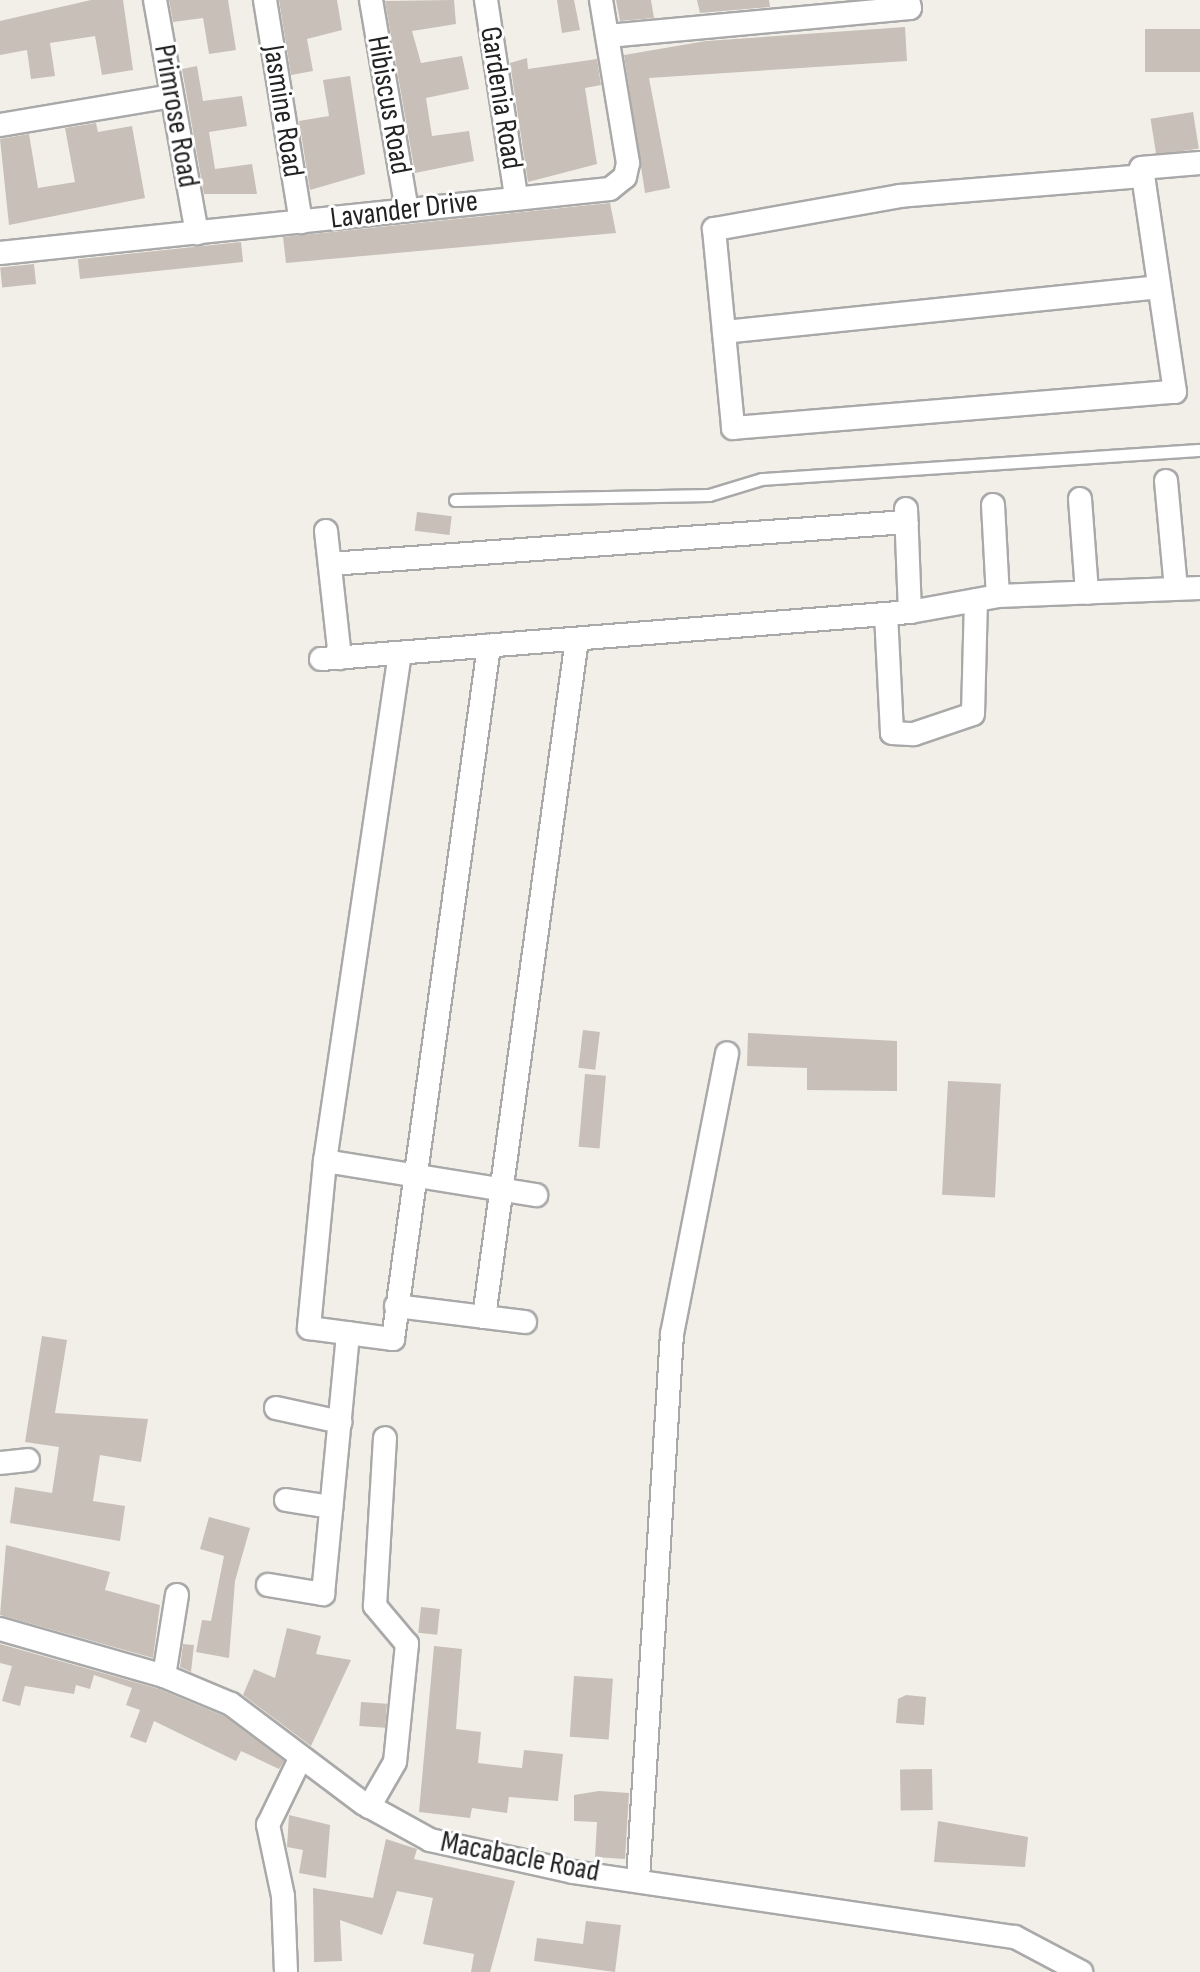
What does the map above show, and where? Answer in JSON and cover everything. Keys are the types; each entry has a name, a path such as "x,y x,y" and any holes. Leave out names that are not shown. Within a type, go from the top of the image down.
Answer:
{"street":[{"name":"Primrose Road","path":"155,0 197,233"},
{"name":"Jasmine Road","path":"265,0 301,222"},
{"name":"Hibiscus Road","path":"371,0 407,210"},
{"name":"Gardenia Road","path":"486,0 516,196"},
{"name":"Lavander Drive","path":"0,253 516,196 610,189 625,177 601,0"},
{"path":"608,36 805,8 909,4"},
{"path":"0,125 171,96"},
{"path":"1143,176 900,196 714,229 733,428 1175,392 1143,176 1141,168 1200,163"},
{"path":"724,332 1159,287"},
{"path":"1166,481 1176,589"},
{"path":"1080,499 1087,593"},
{"path":"993,505 998,596"},
{"path":"330,564 906,515 910,612"},
{"path":"326,531 330,564 331,658 910,612 998,596 1200,588"},
{"path":"886,614 892,733 914,734 973,714 976,600"},
{"path":"484,1317 496,1189 577,639"},
{"path":"400,653 325,1161 309,1328 393,1339 410,1175 489,646"},
{"path":"638,1879 672,1334 727,1053"},
{"path":"325,1161 536,1195"},
{"path":"396,1306 525,1322"},
{"path":"268,1585 323,1594 348,1333"},
{"path":"276,1408 340,1422"},
{"path":"369,1807 395,1762 407,1644 375,1606 385,1438"},
{"path":"0,1463 28,1460"},
{"path":"286,1500 331,1507"},
{"path":"164,1676 177,1595"},
{"name":"Macabacle Road","path":"0,1629 164,1676 231,1704 300,1759 369,1807 467,1851 1015,1937 1081,1972"},
{"path":"286,1972 283,1896 268,1825 300,1759"}],"lane":[{"path":"455,500 709,495 762,479 1200,450"}],"building":[{"path":"91,0 123,0 133,70 102,75 95,36 50,43 55,76 31,79 27,50 0,55 0,21"},
{"path":"169,0 228,0 236,50 209,54 203,18 173,22"},
{"path":"279,0 337,0 342,30 307,39 313,71 291,75"},
{"path":"454,0 456,24 412,31 421,63 462,56 469,89 426,98 432,136 469,131 474,161 415,173 385,1"},
{"path":"557,0 574,0 580,30 562,33"},
{"path":"616,0 651,0 654,18 620,21"},
{"path":"697,0 769,0 770,7 700,13"},
{"path":"905,27 907,61 649,78 670,188 645,193 624,55 706,41"},
{"path":"1145,29 1200,29 1200,72 1145,72"},
{"path":"527,58 528,69 597,59 601,85 585,88 597,164 528,182 510,63"},
{"path":"197,66 203,101 242,96 247,126 209,132 215,169 252,164 257,194 204,194 182,69"},
{"path":"350,76 365,174 310,190 299,121 329,116 323,80"},
{"path":"1193,112 1199,149 1156,155 1151,119"},
{"path":"96,123 98,132 132,126 145,198 9,225 0,139 29,134 38,188 75,182 65,128"},
{"path":"610,203 616,233 286,263 283,237"},
{"path":"241,242 243,262 80,279 78,259"},
{"path":"34,264 36,284 2,287 0,268"},
{"path":"417,512 452,516 449,535 415,531"},
{"path":"583,1030 600,1032 595,1070 578,1068"},
{"path":"748,1033 897,1041 897,1091 807,1090 807,1068 747,1066"},
{"path":"585,1074 606,1076 600,1149 579,1147"},
{"path":"948,1081 1001,1084 995,1198 942,1195"},
{"path":"42,1336 67,1340 55,1413 148,1419 141,1462 100,1455 93,1501 125,1506 120,1541 10,1523 15,1487 52,1493 59,1447 25,1442"},
{"path":"209,1517 250,1528 235,1581 229,1658 196,1652 202,1620 211,1621 224,1556 200,1549"},
{"path":"6,1545 110,1572 105,1590 160,1605 153,1658 0,1615"},
{"path":"421,1607 440,1609 437,1635 418,1633"},
{"path":"287,1628 321,1636 316,1654 351,1660 311,1746 243,1695 254,1669 275,1678"},
{"path":"0,1644 159,1689 224,1716 284,1761 279,1769 241,1751 236,1761 154,1721 146,1743 130,1737 140,1710 126,1705 132,1688 94,1675 90,1689 76,1685 74,1694 25,1686 20,1706 2,1701 12,1666 0,1663"},
{"path":"183,1644 194,1645 191,1672 180,1667"},
{"path":"434,1646 462,1649 456,1729 481,1732 478,1763 522,1768 524,1750 563,1754 558,1801 509,1797 507,1813 472,1808 470,1818 419,1812"},
{"path":"574,1676 613,1679 609,1740 570,1737"},
{"path":"906,1695 926,1697 924,1725 896,1723 898,1699"},
{"path":"361,1702 387,1704 385,1728 359,1726"},
{"path":"932,1769 933,1810 901,1811 900,1770"},
{"path":"599,1791 629,1793 625,1859 595,1857 597,1822 574,1821 574,1795"},
{"path":"289,1815 330,1825 326,1878 299,1873 303,1850 287,1847"},
{"path":"938,1821 1028,1837 1025,1867 934,1862"},
{"path":"386,1839 417,1849 414,1859 515,1881 490,1972 471,1972 474,1954 423,1944 433,1898 397,1891 382,1935 340,1920 342,1961 314,1962 313,1888 373,1898"},
{"path":"586,1921 621,1925 615,1972 534,1961 537,1938 583,1944"}]}
